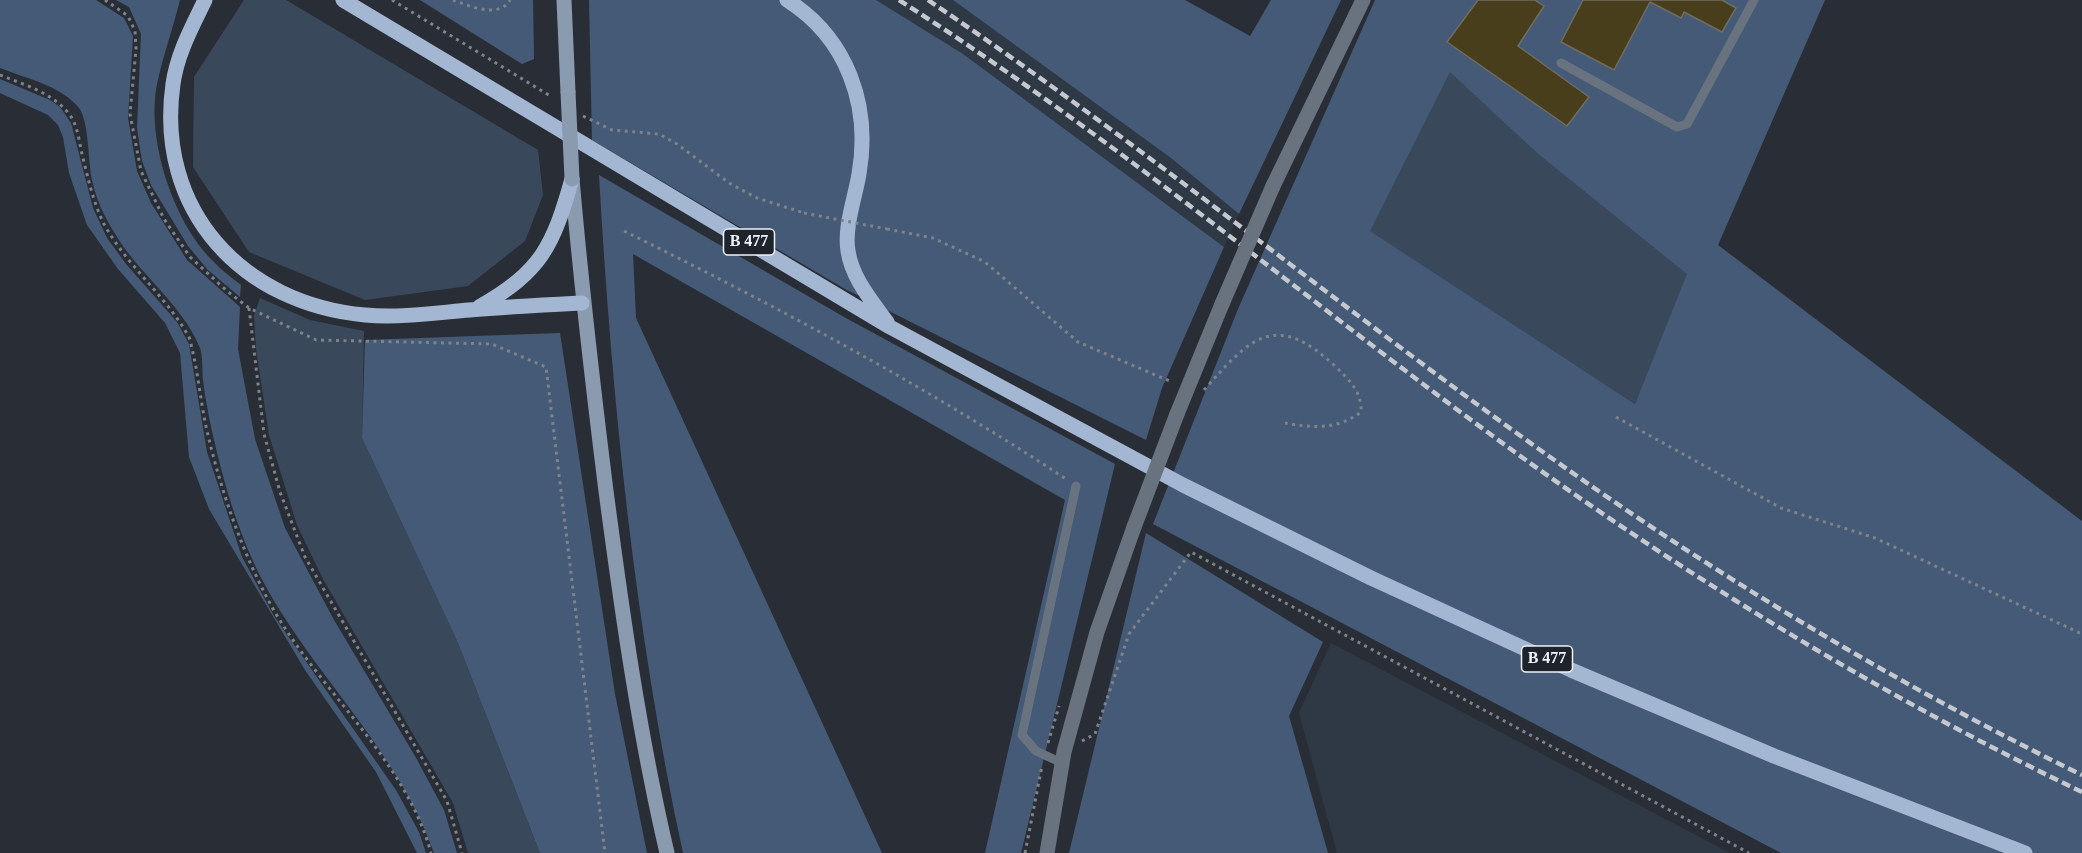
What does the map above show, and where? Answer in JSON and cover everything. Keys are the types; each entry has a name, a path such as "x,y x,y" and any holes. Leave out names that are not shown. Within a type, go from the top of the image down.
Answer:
{"main road":[{"path":"194,0 197,16"},
{"path":"205,0 180,54 173,82 170,109 171,139 186,195 200,223 217,245 261,284 308,306 365,315 397,316 582,303"},
{"name":"B 477","path":"343,0 890,327 1183,485 1459,620 1753,747 2025,853"},
{"path":"564,0 564,97 573,179 582,303 621,601 647,768 667,853"},
{"path":"787,0 825,31 842,55 854,82 862,129 860,170 847,249 853,271 890,327"},
{"path":"474,309 502,293 526,275 546,251 557,231 573,179"}],"street":[{"path":"1047,853 1063,758 1097,632 1134,527 1180,407 1273,186 1364,0"}],"lane":[{"path":"1561,63 1677,127 1687,124 1754,0"},
{"path":"1063,758 1036,751 1022,735 1076,486"}],"path":[{"path":"105,0 128,16 135,31 136,49 130,114 141,171 164,219 190,257 249,308 316,340 492,344 546,367 606,853"},
{"path":"392,0 564,97"},
{"path":"453,0 478,9 497,9 507,5 510,0"},
{"path":"0,75 56,101 75,122 94,203 105,225 129,262 180,321 189,337 220,480 241,540 264,593 297,647 401,784 431,853"},
{"path":"578,113 612,130 659,134 677,144 729,183 758,198 804,213 933,238 985,262 1053,324 1078,342 1172,382"},
{"path":"624,231 746,291 868,356 996,433 1076,486"},
{"path":"249,308 264,434 280,492 305,557 447,801 462,853"},
{"path":"1180,407 1204,390 1239,352 1255,341 1278,335 1298,338 1316,348 1352,382 1361,399 1361,412 1348,422 1334,426 1310,427 1285,423"},
{"path":"1616,417 1781,508 1875,538 2082,634"},
{"path":"1063,758 1095,734 1129,634 1191,552 1749,853"}],"shaded area":[{"path":"0,0 96,0 124,18 133,36 128,118 137,171 151,203 187,260 240,307 238,349 255,439 285,528 334,620 415,756 444,810 457,853 434,853 419,816 379,748 308,652 265,585 238,524 219,460 203,385 200,348 182,316 135,261 110,226 92,180 85,122 79,108 72,100 53,88 0,68"},
{"path":"116,0 180,0 157,84 155,129 159,154 175,202 186,225 213,261 241,285 240,297 208,270 188,246 151,185 142,161 137,128 141,34 129,7"},
{"path":"244,0 286,0 538,150 543,195 525,241 468,286 365,300 249,252 193,167 194,77"},
{"path":"420,0 533,0 534,59 522,64"},
{"path":"589,0 876,0 963,54 1224,247 1162,388 1146,440 845,289 592,140"},
{"path":"876,0 953,0 1171,158 1239,214 1224,247 963,55"},
{"path":"953,0 1185,0 1250,36 1271,0 1341,0 1239,214 1171,158"},
{"path":"1375,0 1825,0 1718,245 2082,521 2082,853 1781,853 1153,524 1238,309","holes":["1450,72 1538,154 1687,274 1635,404 1370,231"]},
{"path":"1450,71 1538,154 1688,274 1635,404 1369,231"},
{"path":"0,79 50,100 60,107 71,123 93,208 107,238 126,264 177,322 189,344 207,452 242,557 274,616 396,790 419,832 426,853 417,853 376,772 305,670 209,509 189,457 180,353 165,323 118,269 87,225 69,173 63,137 58,125 48,115 0,93"},
{"path":"599,175 844,317 1115,464 1021,853 985,853 1065,500 633,254 636,318 882,853 683,853 651,685 628,516 611,346"},
{"path":"260,298 310,320 364,331 362,438 458,643 540,853 468,853 453,803 323,579 297,525 269,435 256,349 254,316"},
{"path":"560,333 615,694 647,853 540,853 458,643 362,438 365,340"},
{"path":"1146,533 1323,642 1289,716 1328,853 1069,853"},
{"path":"1331,643 1730,853 1337,853 1299,713"}],"building":[{"path":"1478,0 1535,0 1544,6 1518,46 1589,97 1567,126 1447,42"},
{"path":"1583,0 1722,0 1736,8 1722,32 1684,12 1681,18 1650,2 1614,70 1561,42"}],"railway":[{"path":"899,0 980,53 1059,109 1445,401 1657,550 1865,678 2009,756 2082,792"},
{"path":"928,0 1093,116 1414,358 1637,517 1823,635 1951,708 2082,775"}]}
